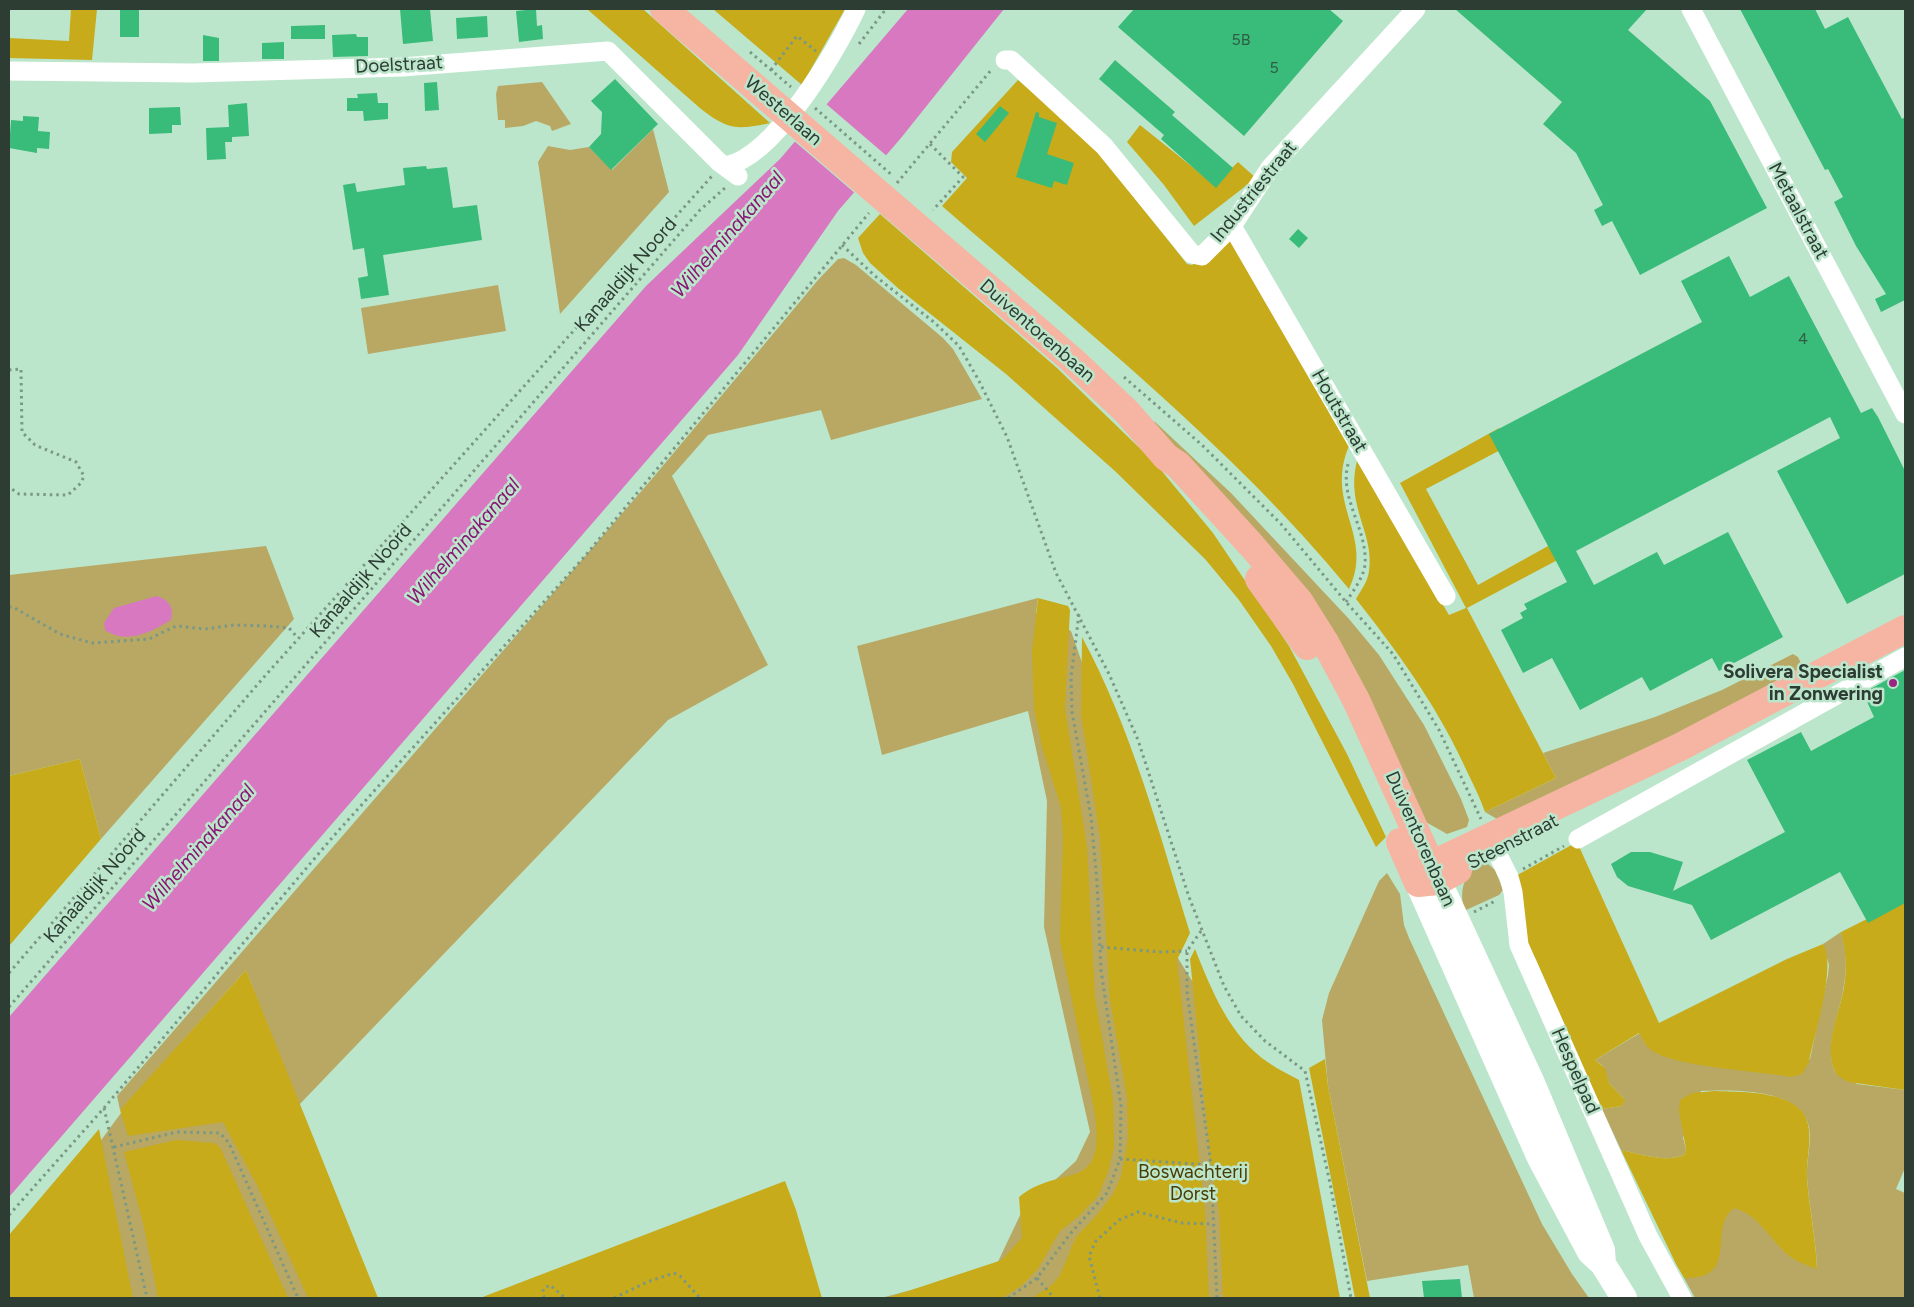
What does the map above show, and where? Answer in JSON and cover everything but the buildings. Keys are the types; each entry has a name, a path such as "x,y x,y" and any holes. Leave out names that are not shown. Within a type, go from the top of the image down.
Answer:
{"main road":[{"name":"Westerlaan","path":"664,9 776,89 901,213"},
{"name":"Duiventorenbaan","path":"901,213 1072,360 1126,412 1166,457 1172,471 1250,566 1303,639 1342,708 1429,876 1540,1158 1590,1252 1603,1264 1624,1298"},
{"name":"Steenstraat","path":"1429,876 1680,747 1842,678 1905,629"}],"street":[{"path":"732,171 736,164 771,136 815,83 856,9"},
{"name":"Industriestraat","path":"1005,60 1011,60 1104,146 1192,254 1202,256 1232,226 1270,168 1416,9"},
{"name":"Metaalstraat","path":"1691,9 1905,414"},
{"name":"Doelstraat","path":"9,71 193,73 392,67 608,51 719,162 732,171"},
{"name":"Houtstraat","path":"1232,226 1446,596"},
{"name":"Steenstraat","path":"1578,839 1842,678 1905,656"},
{"name":"Hespelpad","path":"1493,844 1509,877 1513,892 1519,945 1648,1236 1682,1298"}],"path":[{"path":"858,45 886,9"},
{"path":"797,36 771,70 776,89 798,93"},
{"path":"933,210 963,176 930,144 997,63 1005,60"},
{"path":"813,106 901,182"},
{"name":"Kanaaldijk Noord","path":"9,973 298,638 717,169 732,171"},
{"name":"Kanaaldijk Noord","path":"9,1007 732,171"},
{"path":"9,1216 104,1108 331,839 585,556 842,245 875,276 935,323 959,346 1007,437 1056,573 1079,613 1138,740 1201,931 1224,986 1241,1016 1265,1042 1305,1071 1330,1183 1351,1298"},
{"path":"9,370 21,369 22,432 35,445 76,462 84,476 81,483 68,495 19,494 9,487"},
{"path":"1346,602 1359,580 1365,565 1362,541 1345,476 1353,454 1359,446"},
{"path":"9,607 13,607 60,634 92,643 150,639 176,626 205,629 234,624 289,628 298,638"},
{"path":"1008,1298 1037,1278 1070,1234 1107,1194 1120,1159 1121,1106 1101,970 1101,947 1091,817 1072,712 1072,677 1079,613"},
{"name":"Steenstraat","path":"1509,877 1578,839"},
{"path":"1201,931 1187,951 1187,992 1211,1165 1216,1298"},
{"path":"1101,947 1161,952 1187,951"},
{"path":"104,1108 148,1298"},
{"path":"114,1147 177,1132 220,1133 229,1143 298,1298"},
{"path":"1120,1159 1211,1165"},
{"path":"1100,1298 1089,1256 1096,1241 1119,1220 1138,1212 1182,1223 1212,1224"},
{"path":"614,1298 647,1282 674,1273 680,1276 700,1298"},
{"path":"1037,1278 1054,1298"},
{"path":"544,1298 543,1289 550,1285 565,1298"}],"green space":[{"path":"71,9 97,9 92,60 9,58 9,38 69,41"},
{"path":"587,9 643,9 770,123 741,127 726,125 710,116"},
{"path":"713,9 845,9 802,85"},
{"path":"1018,80 1090,142 1187,264 1192,265 1229,238 1349,446 1343,467 1342,485 1356,552 1355,570 1349,589 1304,536 1256,486 1154,389 942,206 967,178 951,162 952,152"},
{"path":"542,82 571,124 552,131 550,126 536,121 523,126 505,128 505,120 498,120 496,94 498,86"},
{"path":"1140,125 1215,185 1238,162 1256,178 1194,226 1164,185 1127,142"},
{"path":"653,129 669,192 560,314 538,162 548,146 570,150 589,147 612,170"},
{"path":"880,214 1057,368 1156,464 1213,533 1289,646 1347,754 1386,837 1376,847 1293,684 1271,646 1239,600 1205,559 1116,472 1006,374 899,289 870,263 863,253 858,238"},
{"path":"844,258 856,265 943,338 953,349 982,399 831,440 821,410 708,435 672,476 768,665 668,720 299,1105 246,970 178,1046 365,1298 9,1298 9,1266 129,1102 120,1110 117,1096 651,480 818,280 838,259"},
{"path":"498,285 506,331 368,354 361,308"},
{"path":"1154,421 1231,493 1349,619 1379,655 1424,725 1461,799 1469,820 1467,827 1447,834 1424,821 1405,781 1155,426"},
{"path":"1499,428 1508,446 1426,489 1478,585 1557,541 1565,556 1467,608 1556,778 1485,812 1452,741 1428,698 1356,599 1367,578 1370,557 1357,506 1354,477 1357,461 1449,615 1466,608 1400,483"},
{"path":"266,546 294,619 101,839 80,759 9,776 9,575"},
{"name":"Boswachterij Dorst","path":"1038,598 1036,613 1071,631 1132,806 1176,955 1209,1008 1334,1298 881,1298 995,1268 1023,1209 1076,1161 1090,1132 1044,927 1047,801 1028,711 882,755 857,646"},
{"path":"1038,598 1068,606 1070,610 1065,708 1087,847 1095,997 1113,1100 1114,1147 1108,1172 1098,1196 1079,1216 1060,1231 1037,1270 1021,1286 1002,1298 887,1298 1002,1260 1022,1238 1019,1197 1035,1187 1078,1173 1088,1166 1094,1155 1097,1137 1094,1109 1060,941 1063,836 1061,807 1042,747 1034,708 1032,652"},
{"path":"1082,637 1116,708 1130,745 1190,933 1177,960 1205,1211 1209,1298 1032,1298 1052,1285 1060,1275 1076,1237 1113,1194 1121,1176 1128,1139 1127,1097 1110,1000 1100,837 1081,714"},
{"path":"1793,654 1798,657 1805,671 1677,742 1497,819 1485,812 1556,778 1543,753 1655,717 1722,690"},
{"path":"80,759 101,839 9,946 9,776"},
{"path":"1577,842 1659,1023 1787,959 1823,944 1827,954 1826,984 1809,1062 1802,1074 1791,1077 1677,1060 1650,1049 1646,1046 1639,1033 1595,1060 1605,1068 1609,1083 1625,1100 1622,1106 1602,1109 1536,960 1521,935 1512,878"},
{"path":"1479,864 1488,864 1495,870 1503,890 1499,895 1464,911 1462,897 1464,885 1469,874"},
{"path":"1387,873 1400,894 1404,925 1409,938 1542,1224 1589,1298 1474,1298 1468,1265 1367,1281 1328,1086 1322,1020 1329,993 1379,881"},
{"path":"1905,900 1905,1090 1848,1082 1837,1075 1831,1054 1833,1031 1845,980 1844,946 1841,932"},
{"path":"1841,932 1846,968 1843,991 1833,1031 1831,1052 1835,1072 1857,1084 1905,1090 1905,1168 1896,1189 1905,1193 1905,1298 1695,1298 1684,1278 1732,1200 1817,1268 1807,1177 1809,1127 1804,1114 1794,1105 1780,1098 1764,1094 1701,1091 1683,1138 1686,1149 1684,1155 1661,1158 1621,1150 1602,1109 1622,1106 1624,1099 1609,1083 1603,1066 1595,1060 1640,1033 1645,1043 1658,1054 1712,1066 1771,1073 1810,1059 1828,975 1829,965 1823,944"},
{"path":"1195,949 1216,997 1233,1027 1243,1040 1269,1063 1299,1080 1340,1298 1223,1298 1219,1211 1212,1174 1190,959"},
{"path":"246,970 378,1298 308,1298 257,1185 223,1122 128,1136 120,1110"},
{"path":"1325,1059 1328,1086 1370,1298 1355,1298 1309,1068"},
{"path":"1714,1091 1769,1095 1783,1099 1803,1113 1809,1130 1807,1178 1817,1269 1792,1258 1759,1223 1734,1208 1726,1217 1718,1262 1712,1270 1702,1276 1684,1278 1621,1150 1661,1158 1684,1155 1686,1149 1679,1112 1680,1100 1692,1093"},
{"path":"99,1129 133,1298 9,1298 9,1235"},
{"path":"176,1140 214,1143 220,1147 288,1298 158,1298 144,1227 124,1152"},
{"path":"785,1181 796,1210 822,1298 480,1298"}],"water":[{"name":"Wilhelminakanaal","path":"908,9 1004,9 901,138 838,211 738,355 9,1197 9,1017 646,286 780,159"},
{"path":"157,596 170,605 172,611 171,620 155,629 130,637 105,630 104,623 114,608"}],"pier":[{"path":"825,103 888,157 856,194 793,140"}],"place":[{"name":"Solivera Specialist in Zonwering","path":"1893,683"}]}
